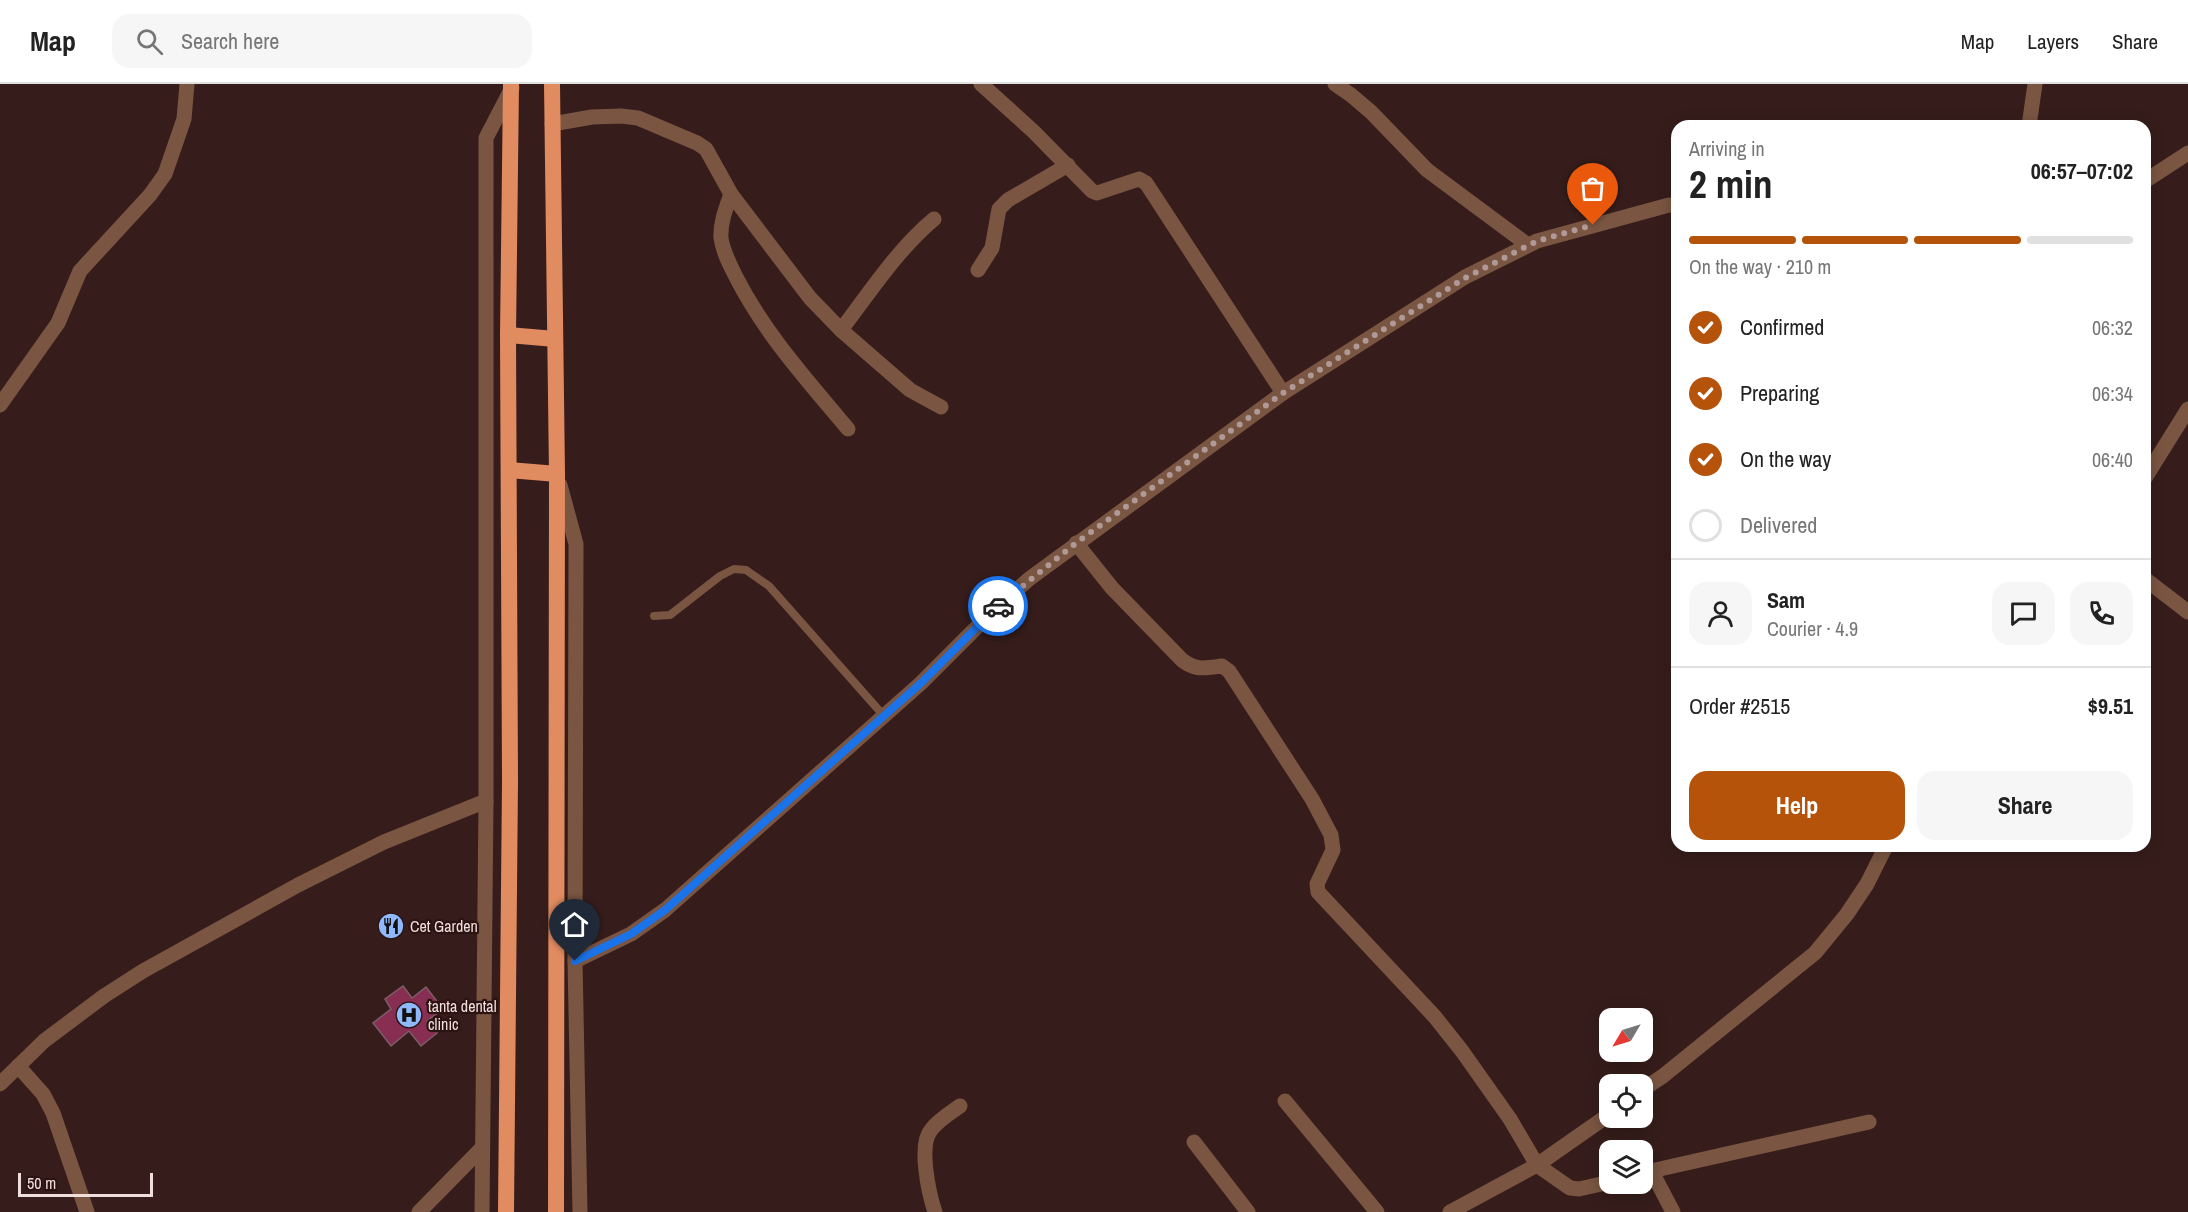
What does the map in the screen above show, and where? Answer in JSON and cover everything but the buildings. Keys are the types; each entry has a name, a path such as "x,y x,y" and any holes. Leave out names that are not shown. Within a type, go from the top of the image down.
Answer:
{"highway":[{"path":"552,84 557,474 556,1212"},
{"path":"506,1212 510,781 508,335 512,86"},
{"path":"508,335 555,339"},
{"path":"509,470 557,474"}],"street":[{"path":"0,405 58,323 80,271 150,195 165,174 183,119 187,84"},
{"path":"981,84 1033,131 1092,191 1097,193 1139,179 1146,183 1283,393"},
{"path":"1335,84 1352,94 1426,170 1528,245"},
{"path":"2030,120 2036,84"},
{"path":"482,1212 486,801 486,138 512,86"},
{"path":"552,124 592,117 621,116 644,121 697,142 706,149 731,194 810,298 841,330 910,390 941,407"},
{"path":"2151,177 2188,153"},
{"path":"978,270 992,248 999,209 1008,200 1068,165"},
{"path":"731,194 722,224 721,239 727,259 760,320 780,348 848,429"},
{"path":"575,961 631,934 665,910 921,683 991,613 1029,579 1283,393 1465,278 1528,245 1612,219 1671,205"},
{"path":"841,330 897,256 934,219"},
{"path":"2151,469 2188,410"},
{"path":"557,474 576,544 575,961 580,1212"},
{"path":"1076,543 1112,588 1182,660 1190,666 1202,669 1222,666 1229,671 1312,799 1331,835 1332,850 1317,884 1318,892 1435,1017 1510,1119 1537,1166 1570,1188 1579,1189 1599,1184"},
{"path":"2151,584 2188,612"},
{"path":"0,1084 44,1041 104,996 143,971 298,885 384,842 486,801"},
{"path":"1653,1083 1673,1069 1815,953 1867,884 1883,852"},
{"path":"18,1066 43,1094 53,1113 87,1212"},
{"path":"1285,1101 1377,1212"},
{"path":"935,1212 927,1179 926,1140 929,1131 960,1106"},
{"path":"1450,1212 1537,1166 1599,1122"},
{"path":"1653,1170 1869,1122"},
{"path":"1194,1142 1248,1212"},
{"path":"419,1212 482,1148"},
{"path":"1653,1180 1673,1212"}],"lane":[{"path":"654,616 670,615 720,576 734,569 746,570 769,586 884,716"}],"way so far":[{"path":"998,606 1076,543 1283,393 1465,278 1537,241 1593,225"}],"place":[{"name":"Cet Garden","path":"391,926"},
{"name":"tanta dental clinic","path":"409,1015"}],"route":[{"path":"575,961 631,934 665,910 921,683 998,606"}]}
